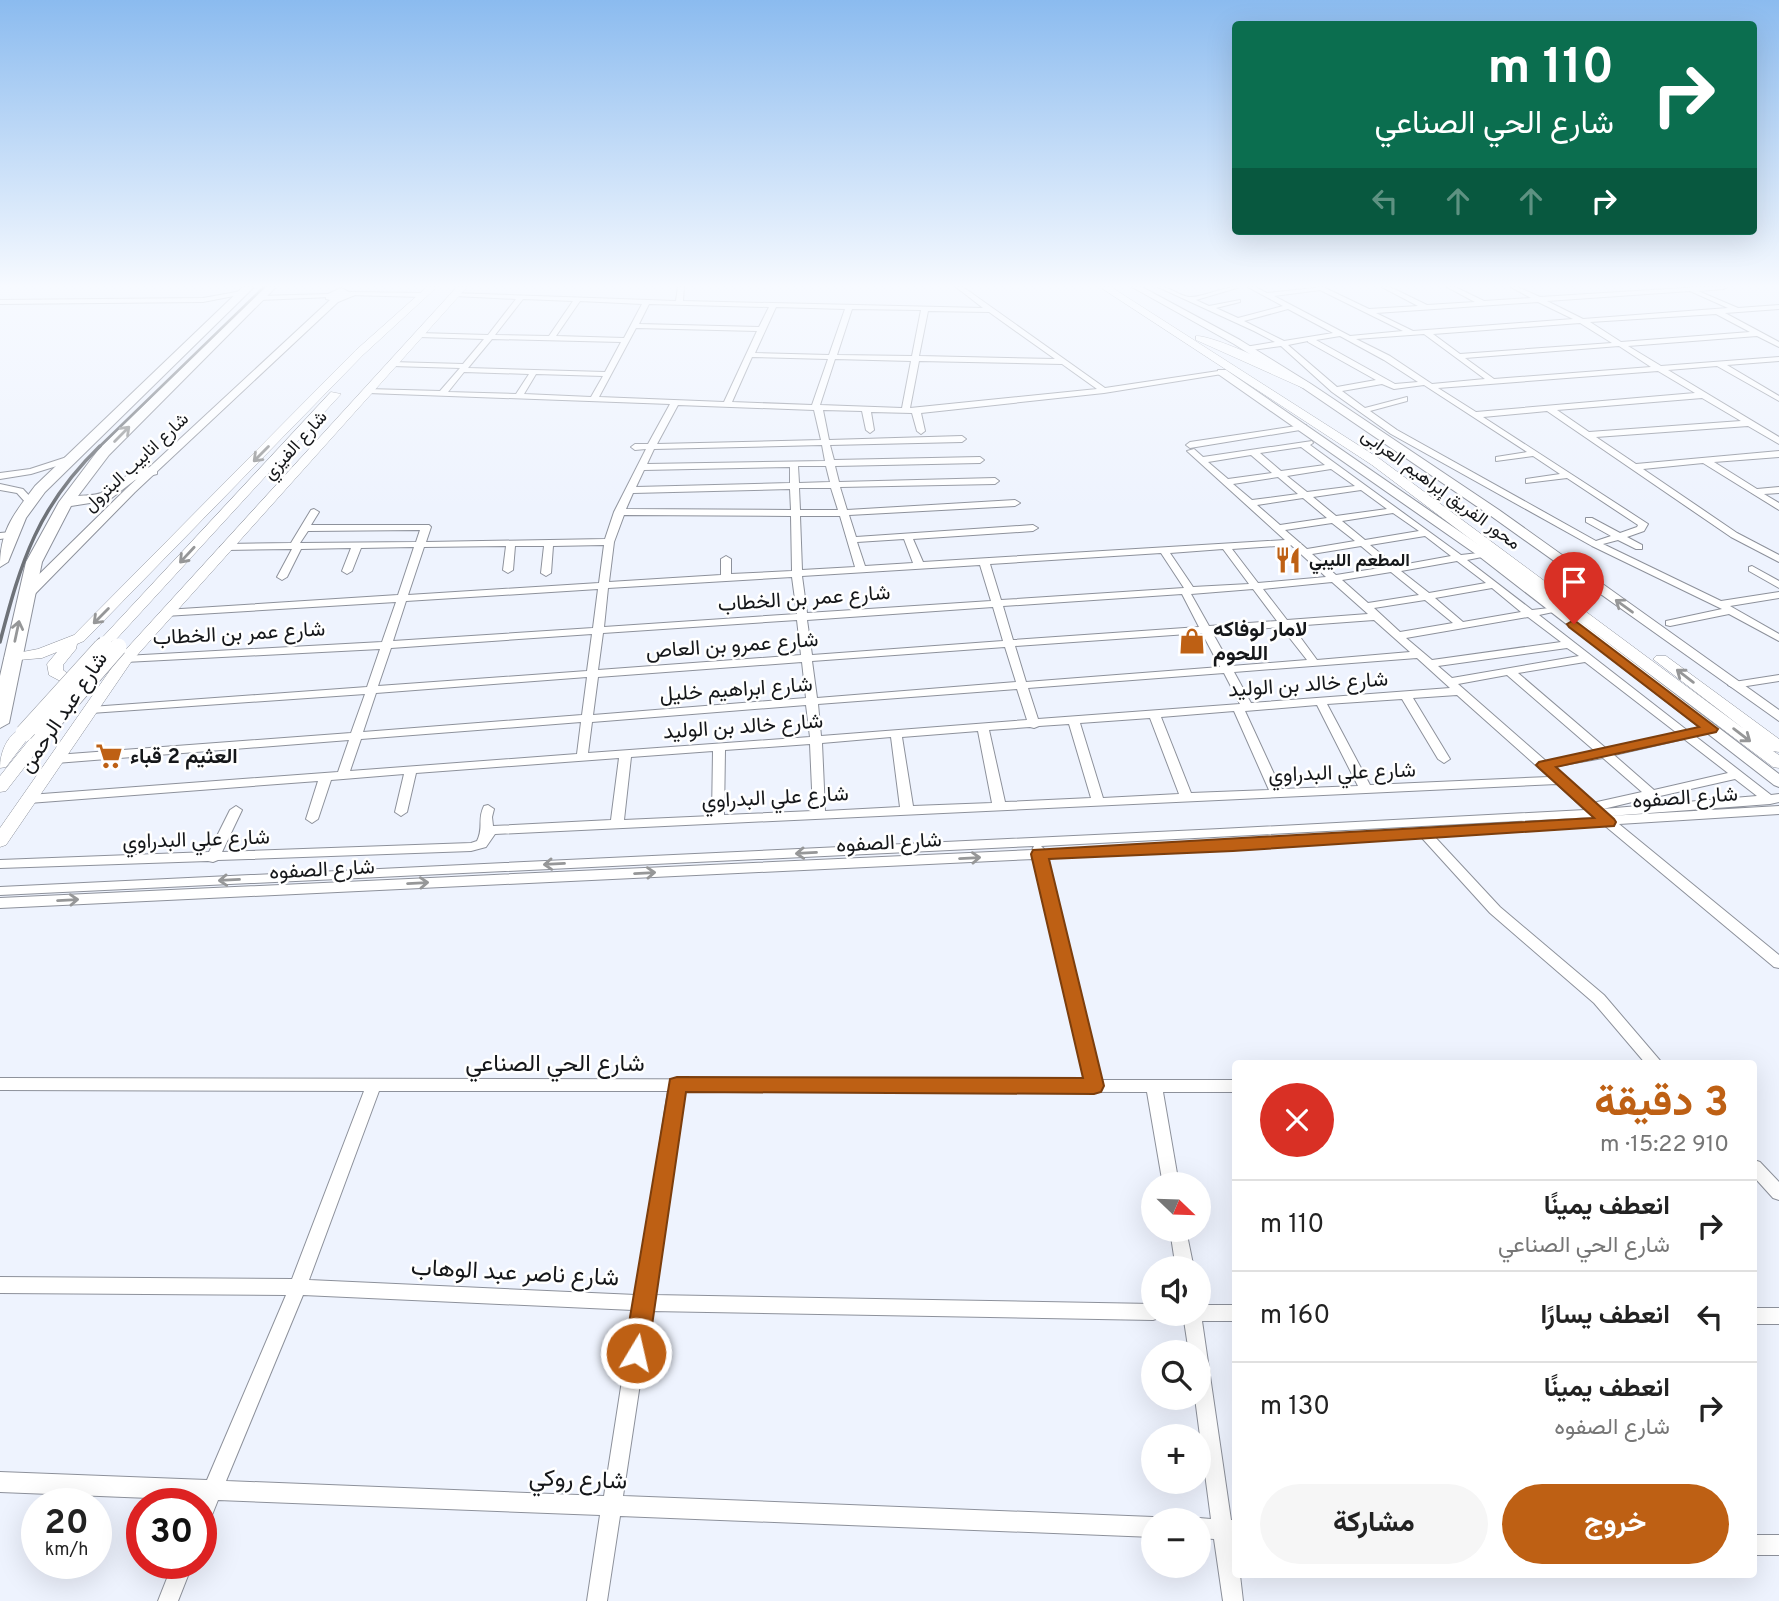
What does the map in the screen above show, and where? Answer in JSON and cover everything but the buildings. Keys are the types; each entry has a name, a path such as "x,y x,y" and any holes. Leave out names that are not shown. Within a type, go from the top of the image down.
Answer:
{"main road":[{"path":"0,562 6,536 29,501 171,362"},
{"path":"0,723 24,597 34,562 66,502 104,453 187,362"},
{"path":"116,649 115,668 89,678 72,679 59,676 54,668 79,638 350,362"},
{"path":"0,787 116,649 369,362"},
{"path":"0,763 116,649 381,362"},
{"name":"شارع الفيزي","path":"165,612 394,362"},
{"name":"محور الفريق إبراهيم العرابى","path":"1218,362 1376,462 1491,552 1779,763"},
{"name":"محور الفريق إبراهيم العرابى","path":"1237,362 1470,516 1779,747"},
{"path":"1256,362 1307,386"},
{"path":"66,502 98,499 109,494 130,477 152,471"},
{"name":"شارع عبد الرحمن","path":"0,841 91,710 116,649 165,612"},
{"path":"12,658 42,653 79,638"}],"street":[{"name":"شارع انابيب البترول","path":"24,597 269,362"},
{"path":"442,394 469,362"},
{"path":"594,399 615,362"},
{"path":"727,404 746,362"},
{"path":"830,362 816,407 835,486 861,569"},
{"path":"905,411 915,362"},
{"path":"1052,362 1066,362 1104,391"},
{"path":"1268,362 1495,513 1779,717"},
{"path":"1302,362 1377,421 1595,544 1732,610 1779,638"},
{"path":"1349,362 1399,387 1753,362"},
{"path":"1393,362 1643,524 1641,529 1595,544"},
{"path":"1466,362 1493,382"},
{"path":"1650,362 1779,440"},
{"path":"392,364 608,374"},
{"path":"1719,364 1779,399"},
{"path":"519,397 534,372"},
{"path":"368,391 916,411 1104,391 1222,372 1491,552 1554,609 1779,782"},
{"path":"1335,390 1383,381"},
{"path":"1473,415 1705,396"},
{"path":"1362,411 1404,399"},
{"path":"582,758 609,542 629,490 675,403"},
{"path":"1548,408 1734,535 1779,559"},
{"path":"866,409 870,430"},
{"path":"916,411 921,431"},
{"path":"1587,435 1750,423"},
{"path":"1303,427 1191,448 1332,579 1593,810 1779,963"},
{"path":"635,447 962,439"},
{"path":"1202,460 1324,441"},
{"path":"1303,444 1427,533 1776,803"},
{"path":"1253,452 1461,625"},
{"path":"1499,459 1532,454"},
{"path":"1634,467 1779,454"},
{"path":"0,476 70,458"},
{"path":"640,467 979,460"},
{"path":"1704,460 1779,507"},
{"path":"794,464 797,573 816,740 819,814"},
{"path":"1227,482 1334,466"},
{"path":"0,487 16,480 12,475"},
{"path":"1528,481 1566,476"},
{"path":"629,490 995,481"},
{"path":"0,487 20,491 29,501"},
{"path":"1251,503 1363,487"},
{"path":"1755,492 1779,490"},
{"path":"619,512 843,513 1015,503"},
{"path":"1279,528 1395,510"},
{"path":"282,578 314,512"},
{"path":"1589,520 1639,547"},
{"path":"304,528 424,526 343,775"},
{"path":"851,540 1033,528"},
{"path":"1306,552 1427,533"},
{"path":"907,536 919,565"},
{"path":"546,573 550,542"},
{"path":"225,547 609,542"},
{"path":"165,612 603,586 703,573 726,578 1295,542"},
{"path":"508,570 511,543"},
{"path":"346,571 357,545"},
{"path":"1226,547 1315,664"},
{"path":"1164,551 1188,590 1228,671 1277,794"},
{"name":"شارع عمر بن الخطاب","path":"116,649 386,645 1258,586 1332,579 1491,552"},
{"path":"726,559 726,578"},
{"path":"984,561 1034,724"},
{"path":"1752,569 1779,585"},
{"path":"1364,607 1494,585"},
{"path":"1720,604 1779,595"},
{"path":"1397,636 1554,609"},
{"path":"1670,623 1732,610"},
{"name":"شارع عمرو بن العاص","path":"91,710 1376,617"},
{"path":"1429,664 1570,644"},
{"name":"شارع ابراهيم خليل","path":"56,759 1419,655"},
{"path":"1449,682 1587,658"},
{"path":"1510,672 1654,796"},
{"path":"1734,685 1779,678"},
{"name":"شارع خالد بن الوليد","path":"29,799 1460,691"},
{"path":"1406,696 1444,759"},
{"path":"1321,703 1366,790"},
{"path":"1155,715 1186,798"},
{"path":"1074,722 1099,803"},
{"path":"983,727 999,805"},
{"path":"1544,765 1605,754 1710,729"},
{"path":"897,734 907,810"},
{"path":"718,819 719,747"},
{"path":"617,824 625,755"},
{"path":"401,812 411,770"},
{"path":"1593,810 1737,775"},
{"path":"312,819 326,776"},
{"name":"شارع علي البدراوي","path":"0,864 471,847 482,844 488,832 617,824 1561,780"},
{"name":"شارع الصفوه","path":"1037,848 1593,810 1776,803"},
{"name":"شارع الصفوه","path":"0,903 27,896 1037,848 1425,834 1608,822 1776,803"},
{"path":"488,809 488,832"},
{"path":"213,858 236,810"},
{"path":"1425,834 1495,910 1599,999 1652,1060"},
{"path":"1037,848 1094,1086"},
{"name":"شارع الصفوه","path":"0,891 27,896"},
{"name":"شارع الحي الصناعي","path":"0,1084 373,1087 1232,1086"},
{"path":"597,1601 677,1085"},
{"path":"1154,1086 1169,1172"},
{"path":"213,1488 298,1287 373,1087"},
{"path":"1757,1170 1779,1193"},
{"name":"شارع ناصر عبد الوهاب","path":"0,1285 298,1287 643,1303 1141,1312"},
{"path":"1211,1313 1232,1313"},
{"path":"1757,1316 1779,1316"},
{"path":"1208,1410 1229,1530 1233,1601"},
{"name":"شارع روكي","path":"0,1482 141,1488"},
{"name":"شارع روكي","path":"217,1491 1141,1527"},
{"path":"1211,1529 1229,1530"},
{"path":"1757,1545 1779,1545"},
{"path":"168,1601 177,1579"}],"railway":[{"path":"99,447 187,362"},
{"path":"0,642 16,586 35,536 61,491 99,447"}],"place":[{"name":"المطعم الليبي","path":"1288,560"},
{"name":"لامار لوفاكه اللحوم","path":"1192,641"},
{"name":"العثيم 2 قباء","path":"109,756"}],"route":[{"path":"636,1353 677,1085 1094,1086 1039,854 1608,822 1544,765 1605,754 1710,729 1574,624"}]}
